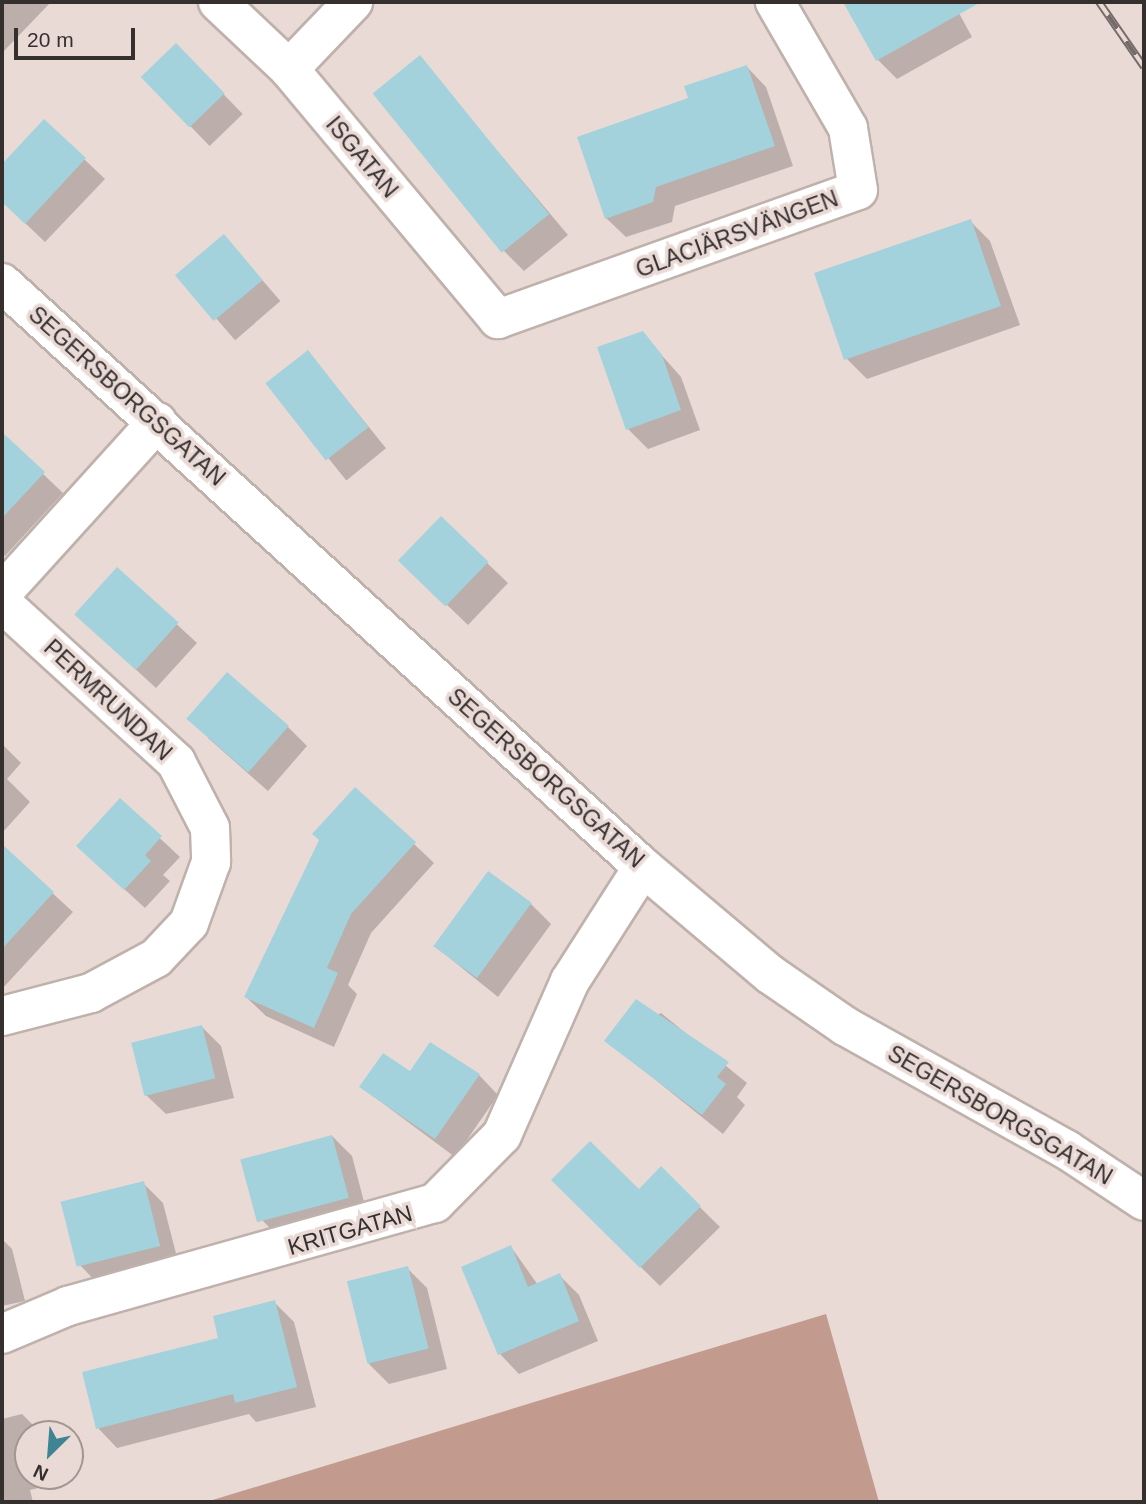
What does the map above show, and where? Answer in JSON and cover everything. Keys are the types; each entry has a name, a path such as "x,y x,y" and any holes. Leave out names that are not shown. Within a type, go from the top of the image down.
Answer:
{"street":[{"name":"ISGATAN","path":"218,2 289,69 498,320"},
{"path":"289,69 353,2"},
{"name":"GLACIÄRSVÄNGEN","path":"498,320 858,190 848,128 775,2"},
{"name":"SEGERSBORGSGATAN","path":"2,283 643,867 771,975 845,1026 959,1087 1144,1201"},
{"path":"2,593 157,422"},
{"name":"PERMRUNDAN","path":"2,603 176,762 210,828 211,862 189,923 156,958 91,993 2,1016"},
{"name":"KRITGATAN","path":"2,1334 68,1306 435,1203 502,1135 570,981 643,867"}],"shaded area":[{"path":"826,1314 879,1502 206,1502 689,1355"}],"building":[{"path":"843,2 981,2 876,61"},
{"path":"176,43 225,93 189,127 141,77"},
{"path":"420,55 549,214 502,253 373,93"},
{"path":"747,65 775,146 656,187 653,202 605,219 577,137 688,98 684,86"},
{"path":"44,119 86,158 25,224 2,202 2,164"},
{"path":"971,219 1001,306 844,360 814,273"},
{"path":"224,234 263,280 214,321 175,275"},
{"path":"643,331 662,355 681,410 626,430 597,347"},
{"path":"308,350 368,427 326,460 265,383"},
{"path":"2,432 45,472 2,518"},
{"path":"441,516 488,562 445,606 398,561"},
{"path":"117,567 179,623 136,670 74,615"},
{"path":"227,672 289,726 248,773 186,719"},
{"path":"355,787 416,842 351,914 327,968 338,973 314,1028 244,997 319,840 312,834"},
{"path":"120,798 162,836 145,855 151,861 124,890 76,846"},
{"path":"2,844 54,892 2,949"},
{"path":"488,871 532,903 477,978 433,946"},
{"path":"636,999 729,1062 717,1077 726,1084 702,1115 604,1041"},
{"path":"202,1025 215,1078 144,1096 131,1043"},
{"path":"430,1042 480,1074 435,1139 359,1087 383,1053 410,1071"},
{"path":"332,1135 349,1198 257,1222 240,1160"},
{"path":"590,1141 639,1189 661,1166 701,1206 640,1268 551,1180"},
{"path":"144,1181 160,1246 77,1267 61,1202"},
{"path":"511,1245 528,1287 560,1273 579,1321 498,1355 461,1267"},
{"path":"408,1266 429,1348 367,1364 347,1281"},
{"path":"275,1300 297,1387 235,1403 233,1394 96,1429 82,1372 218,1338 213,1316"}],"railway":[{"path":"1099,2 1144,67"}]}
